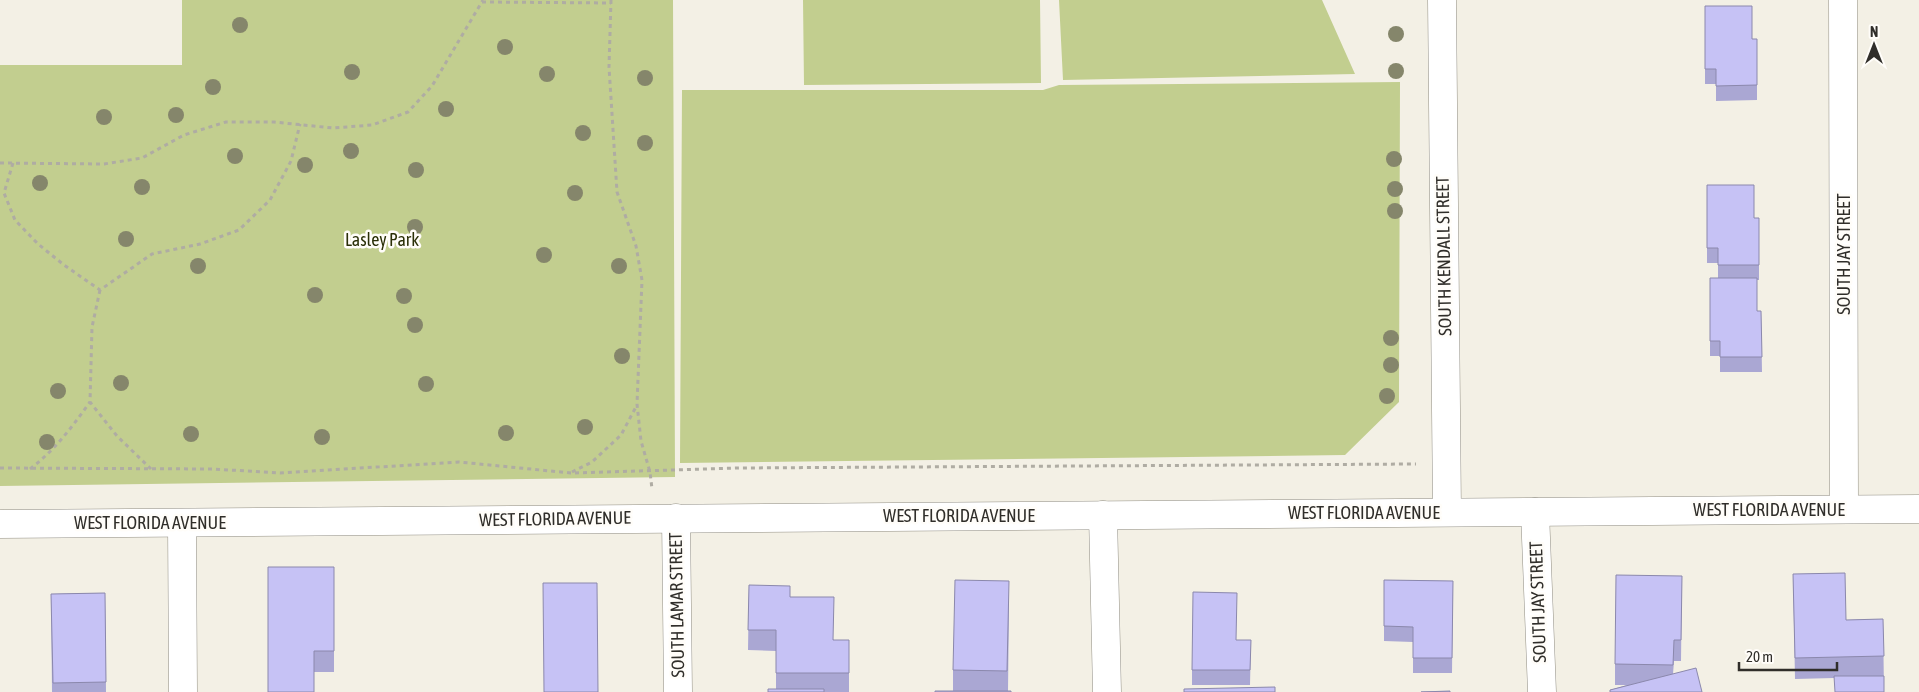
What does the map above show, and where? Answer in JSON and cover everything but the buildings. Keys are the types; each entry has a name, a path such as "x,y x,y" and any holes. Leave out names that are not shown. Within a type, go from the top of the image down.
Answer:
{"street":[{"name":"SOUTH KENDALL STREET","path":"1442,0 1447,512"},
{"name":"SOUTH JAY STREET","path":"1843,0 1844,509"},
{"name":"WEST FLORIDA AVENUE","path":"0,524 1919,509"},
{"name":"SOUTH JAY STREET","path":"1535,512 1542,692"},
{"path":"1103,515 1106,692"},
{"name":"SOUTH LAMAR STREET","path":"676,518 678,692"},
{"path":"182,522 183,692"}],"path":[{"path":"0,163 104,164 142,158 184,134 226,122 274,122 333,128 372,125 408,112 432,86 482,1 611,2 609,67 617,192 636,246 642,280 637,404 641,441 650,472"},
{"path":"30,469 44,459 68,434 90,402 92,327 100,290 152,254 200,244 239,230 270,200 291,161 300,124"},
{"path":"13,163 4,192 15,220 38,244 100,290"},
{"path":"90,402 117,436 152,469"},
{"path":"571,473 592,462 622,435 637,404"},
{"path":"0,468 213,469 280,473 460,462 571,473 749,468 1446,464"}],"green space":[{"name":"Lasley Park","path":"182,0 673,0 675,477 0,486 0,65 182,65"},
{"path":"803,0 1040,0 1041,83 804,85"},
{"path":"1059,0 1322,0 1355,74 1063,80"},
{"path":"1400,82 1399,402 1345,455 680,463 682,90 1043,90 1059,85"}]}
